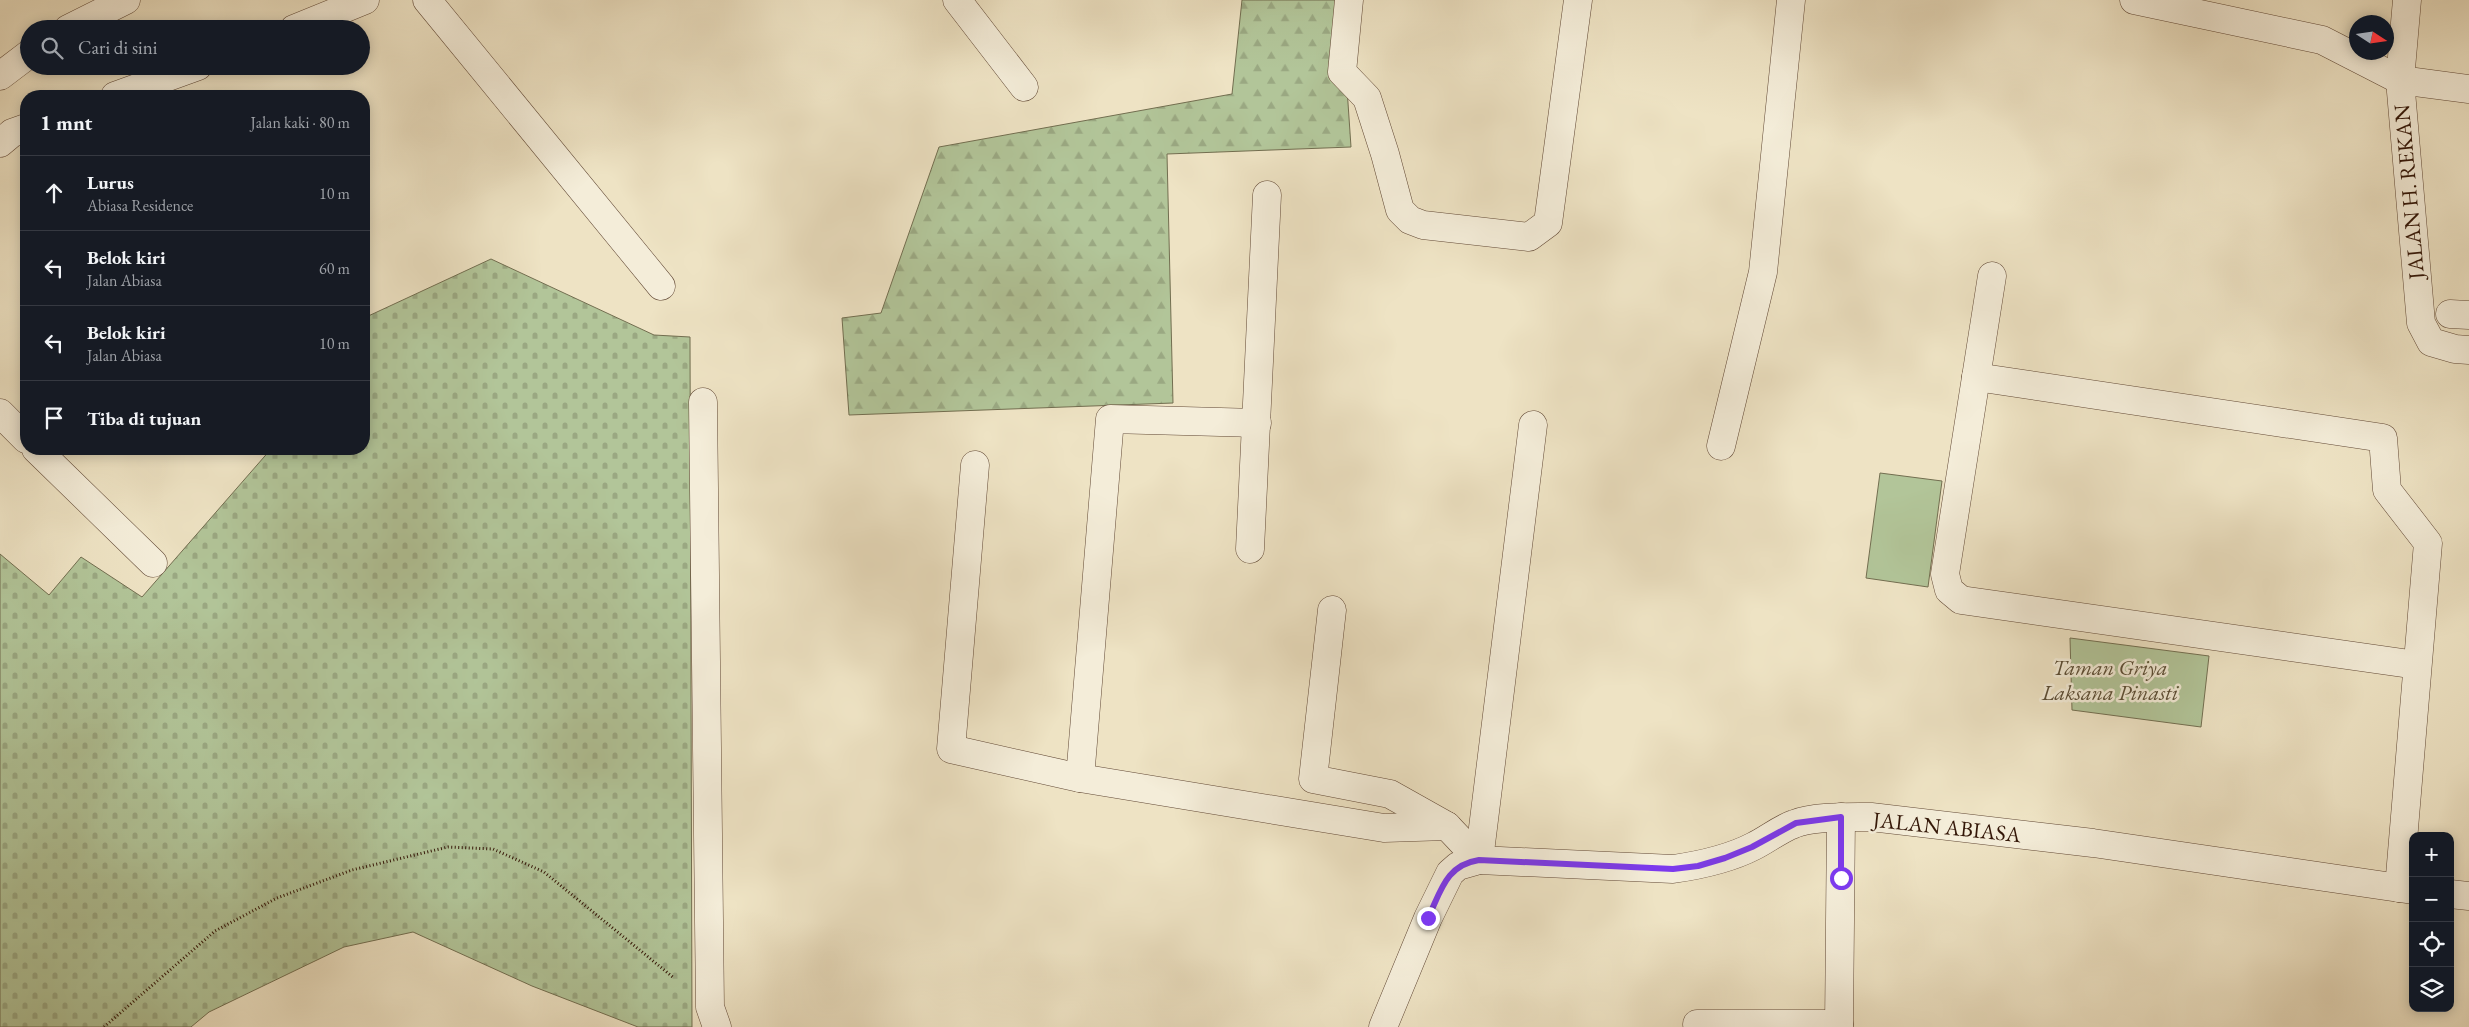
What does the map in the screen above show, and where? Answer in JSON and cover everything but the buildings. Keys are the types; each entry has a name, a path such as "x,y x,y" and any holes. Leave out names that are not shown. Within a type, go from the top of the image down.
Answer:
{"street":[{"path":"86,20 126,0"},
{"path":"316,20 365,0"},
{"path":"427,0 661,286"},
{"path":"957,0 1024,87"},
{"path":"1349,0 1342,72 1367,98 1400,210 1410,220 1423,225 1529,238 1548,223 1578,0"},
{"path":"1721,446 1763,272 1791,0"},
{"path":"2134,0 2322,40 2400,80 2469,90"},
{"name":"JALAN H. REKAN","path":"2407,0 2400,80 2421,323 2431,342 2455,349 2469,350"},
{"path":"0,76 20,61"},
{"path":"131,90 173,75"},
{"path":"1250,549 1267,195"},
{"path":"1992,276 1946,574 1949,590 1961,600 2417,665"},
{"path":"1976,377 2383,438 2387,490 2428,543 2417,665 2406,889"},
{"path":"703,402 714,1017"},
{"path":"0,413 20,433"},
{"path":"1080,778 1110,419 1257,423"},
{"path":"1479,860 1533,425"},
{"path":"42,455 153,563"},
{"path":"975,464 951,749 1080,778 1384,828 1447,826"},
{"path":"1332,610 1313,779 1390,794 1447,826 1479,860"},
{"path":"1697,1024 1839,1026 1841,817"},
{"name":"JALAN ABIASA","path":"1383,1027 1428,918 1450,873 1458,866 1479,860 1673,869 1698,866 1725,858 1752,847 1796,823 1841,817 1880,818 2093,843 2406,889"},
{"path":"2454,894 2469,896"}],"path":[{"path":"104,1027 216,931 277,898 352,870 448,847 493,849 544,872 714,1017"}],"green space":[{"path":"1242,0 1341,0 1351,147 1167,154 1173,403 849,415 842,318 881,313 939,147 1232,94"},
{"path":"491,259 654,335 690,337 692,1027 638,1027 532,986 413,932 344,947 209,1012 191,1027 0,1027 0,554 49,595 81,557 142,597 266,455 370,455 370,315"},
{"path":"1880,473 1942,481 1928,587 1866,578"},
{"name":"Taman Griya Laksana Pinasti","path":"2070,638 2209,656 2201,727 2072,710"}],"route":[{"path":"1428,918 1450,873 1458,866 1468,862 1479,860 1673,869 1698,866 1752,847 1796,823 1841,817 1841,878"}]}
